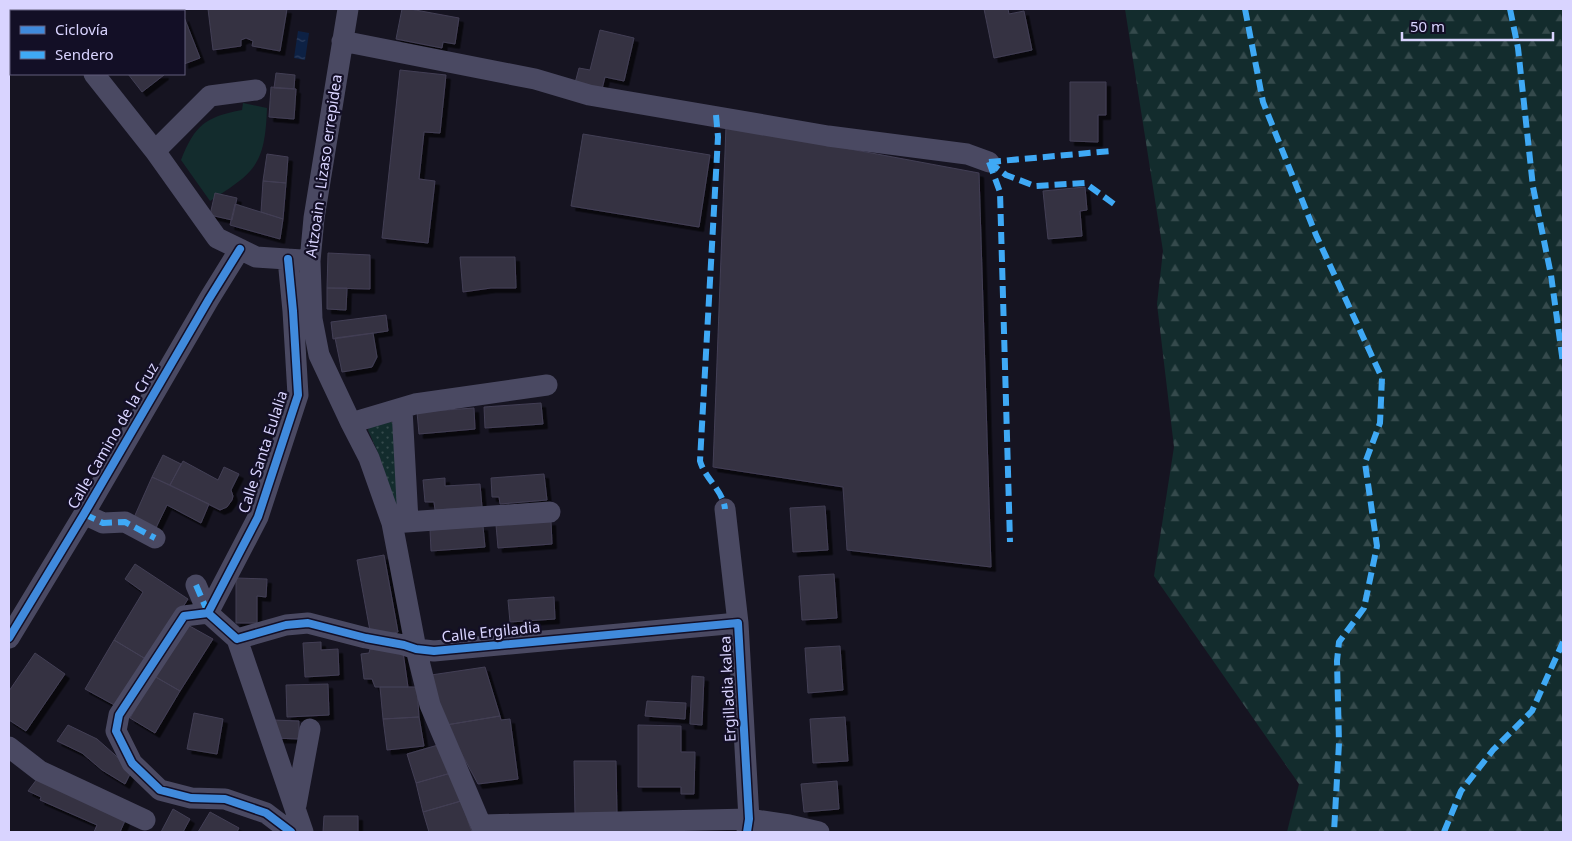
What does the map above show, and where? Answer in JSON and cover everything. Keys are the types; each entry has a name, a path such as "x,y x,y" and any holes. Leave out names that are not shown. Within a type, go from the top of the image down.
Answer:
{"street":[{"name":"Aitzoain - Lizaso errepidea","path":"348,9 314,218 310,260 312,319 320,355 400,522 416,649 430,705 483,829"},
{"path":"342,41 535,79 589,95 828,136 967,154 989,162"},
{"path":"95,75 155,151 217,238 256,257 310,260"},
{"path":"155,151 210,96 256,90"},
{"name":"Calle Camino de la Cruz","path":"9,638 240,249"},
{"name":"Calle Santa Eulalia","path":"208,613 258,517 298,395 288,259"},
{"path":"351,423 415,404 547,385"},
{"path":"402,409 400,522 550,512"},
{"name":"Ergilladia kalea","path":"725,509 738,623 748,826"},
{"path":"84,514 103,523 124,522 155,538"},
{"path":"196,585 208,613 237,639 303,832"},
{"path":"208,613 184,616 119,715 116,731 132,763 160,790 191,798 225,799 266,813 291,832"},
{"path":"237,639 286,625 308,623 416,649"},
{"name":"Ergilladia kalea","path":"570,638 738,623"},
{"name":"Calle Ergiladia","path":"416,649 434,651 570,638"},
{"path":"296,808 310,729"},
{"path":"9,746 40,771 141,826 160,790"},
{"path":"483,829 789,825 819,832"}],"green space":[{"path":"1125,9 1563,9 1563,832 1287,832 1299,784 1154,576 1174,447 1157,304 1163,251"},
{"path":"243,103 267,108 264,142 260,154 248,174 210,201 181,160 191,138 203,124 219,116 242,110"},
{"path":"390,421 394,424 400,505 396,507 379,455 368,430 370,426"}],"water":[{"path":"298,31 309,33 305,60 294,58"}],"building":[{"path":"208,9 287,9 280,51 252,46 253,41 246,38 241,40 241,46 213,50"},
{"path":"402,9 459,18 455,44 443,42 442,48 396,39"},
{"path":"984,9 1008,9 1009,14 1024,11 1032,50 994,58"},
{"path":"185,20 200,58 185,64"},
{"path":"600,30 634,38 624,81 605,77 602,89 575,83 579,68 590,70"},
{"path":"400,70 446,75 440,133 424,132 419,179 435,181 428,243 382,238"},
{"path":"276,73 295,75 294,89 274,88"},
{"path":"129,75 164,75 142,92"},
{"path":"1070,82 1106,82 1106,115 1098,115 1098,142 1070,141"},
{"path":"271,87 296,89 294,119 269,117"},
{"path":"726,126 979,173 991,567 847,550 843,487 713,467"},
{"path":"583,134 710,155 699,227 571,206"},
{"path":"267,154 288,157 286,183 263,181"},
{"path":"263,181 286,183 283,219 261,212"},
{"path":"1085,187 1087,210 1080,211 1082,236 1048,239 1043,191"},
{"path":"215,193 237,198 232,220 210,215"},
{"path":"235,204 283,219 280,239 230,225"},
{"path":"328,253 370,255 370,289 327,288"},
{"path":"460,257 515,257 516,288 491,288 463,292"},
{"path":"327,288 347,288 346,310 327,309"},
{"path":"386,315 388,331 333,339 331,322"},
{"path":"373,333 377,357 372,367 342,372 335,338"},
{"path":"541,403 543,424 485,428 484,407"},
{"path":"474,408 475,429 419,434 417,412"},
{"path":"163,455 181,464 170,485 152,477"},
{"path":"183,461 218,480 224,467 239,474 231,490 232,500 227,507 220,510 170,485"},
{"path":"544,474 547,500 500,504 499,497 492,497 491,478"},
{"path":"152,477 209,504 201,523 167,505 154,532 132,522"},
{"path":"445,478 445,486 480,484 482,507 435,510 434,502 425,502 423,480"},
{"path":"825,506 828,550 793,552 790,508"},
{"path":"551,521 552,544 498,548 496,525"},
{"path":"483,526 485,547 431,551 430,530"},
{"path":"384,555 398,632 384,635 370,631 357,560"},
{"path":"135,564 188,599 149,661 114,640 143,592 125,579"},
{"path":"834,574 837,618 802,620 799,576"},
{"path":"236,578 267,579 266,597 257,596 257,623 236,623"},
{"path":"554,597 555,619 510,622 508,600"},
{"path":"186,624 213,639 180,691 154,676"},
{"path":"114,640 149,661 118,707 85,689"},
{"path":"321,642 321,650 338,649 339,675 305,677 303,643"},
{"path":"840,646 843,690 808,693 805,648"},
{"path":"370,649 403,652 408,687 375,687 372,679 364,679 361,654 369,653"},
{"path":"35,653 65,674 26,731 9,720 9,691"},
{"path":"485,667 500,716 446,725 431,675"},
{"path":"154,676 180,691 155,733 130,718"},
{"path":"692,676 704,677 702,725 690,724"},
{"path":"328,684 329,715 287,717 286,685"},
{"path":"380,687 417,687 419,717 383,719"},
{"path":"647,701 686,703 685,719 645,716"},
{"path":"194,713 223,719 217,754 187,749"},
{"path":"500,716 501,720 510,719 518,779 478,784 446,725"},
{"path":"419,717 424,746 387,750 383,719"},
{"path":"845,717 848,761 813,763 810,719"},
{"path":"273,720 299,721 299,739 273,738"},
{"path":"68,725 97,739 132,770 125,784 102,770 82,753 57,741"},
{"path":"638,725 681,726 681,752 695,752 694,794 681,794 681,787 638,787"},
{"path":"438,745 451,773 416,783 407,754"},
{"path":"574,761 616,761 617,815 575,816"},
{"path":"451,773 461,801 423,812 416,783"},
{"path":"37,779 127,816 120,832 94,832 97,825 40,800 41,797 28,791"},
{"path":"837,781 839,809 804,812 801,784"},
{"path":"461,801 472,832 429,832 423,812"},
{"path":"173,809 190,819 183,832 161,832"},
{"path":"210,812 239,828 237,832 198,832"},
{"path":"324,816 358,816 358,832 323,832"}],"marked path":[{"path":"1245,9 1263,102 1316,235 1382,378 1380,423 1365,463 1377,546 1364,608 1339,642 1337,661 1339,743 1334,832"},
{"path":"1510,9 1518,48 1533,187 1551,275 1563,363"},
{"path":"716,115 718,137 700,461 718,490 725,509"},
{"path":"989,162 1111,151"},
{"path":"989,162 1000,192 1010,542"},
{"path":"989,162 1006,175 1035,186 1085,183 1114,204"},
{"path":"84,514 103,523 125,522 155,538"},
{"path":"196,585 208,613"},
{"path":"1444,832 1461,791 1493,750 1532,711 1563,642"}],"cycle path":[{"path":"9,638 240,249"},
{"path":"288,259 298,395 258,517 208,613 237,639 286,625 308,623 366,638 434,651 738,623 749,819 747,832"},
{"path":"208,613 184,616 119,715 116,731 132,763 160,790 191,798 225,799 266,813 291,832"}]}
